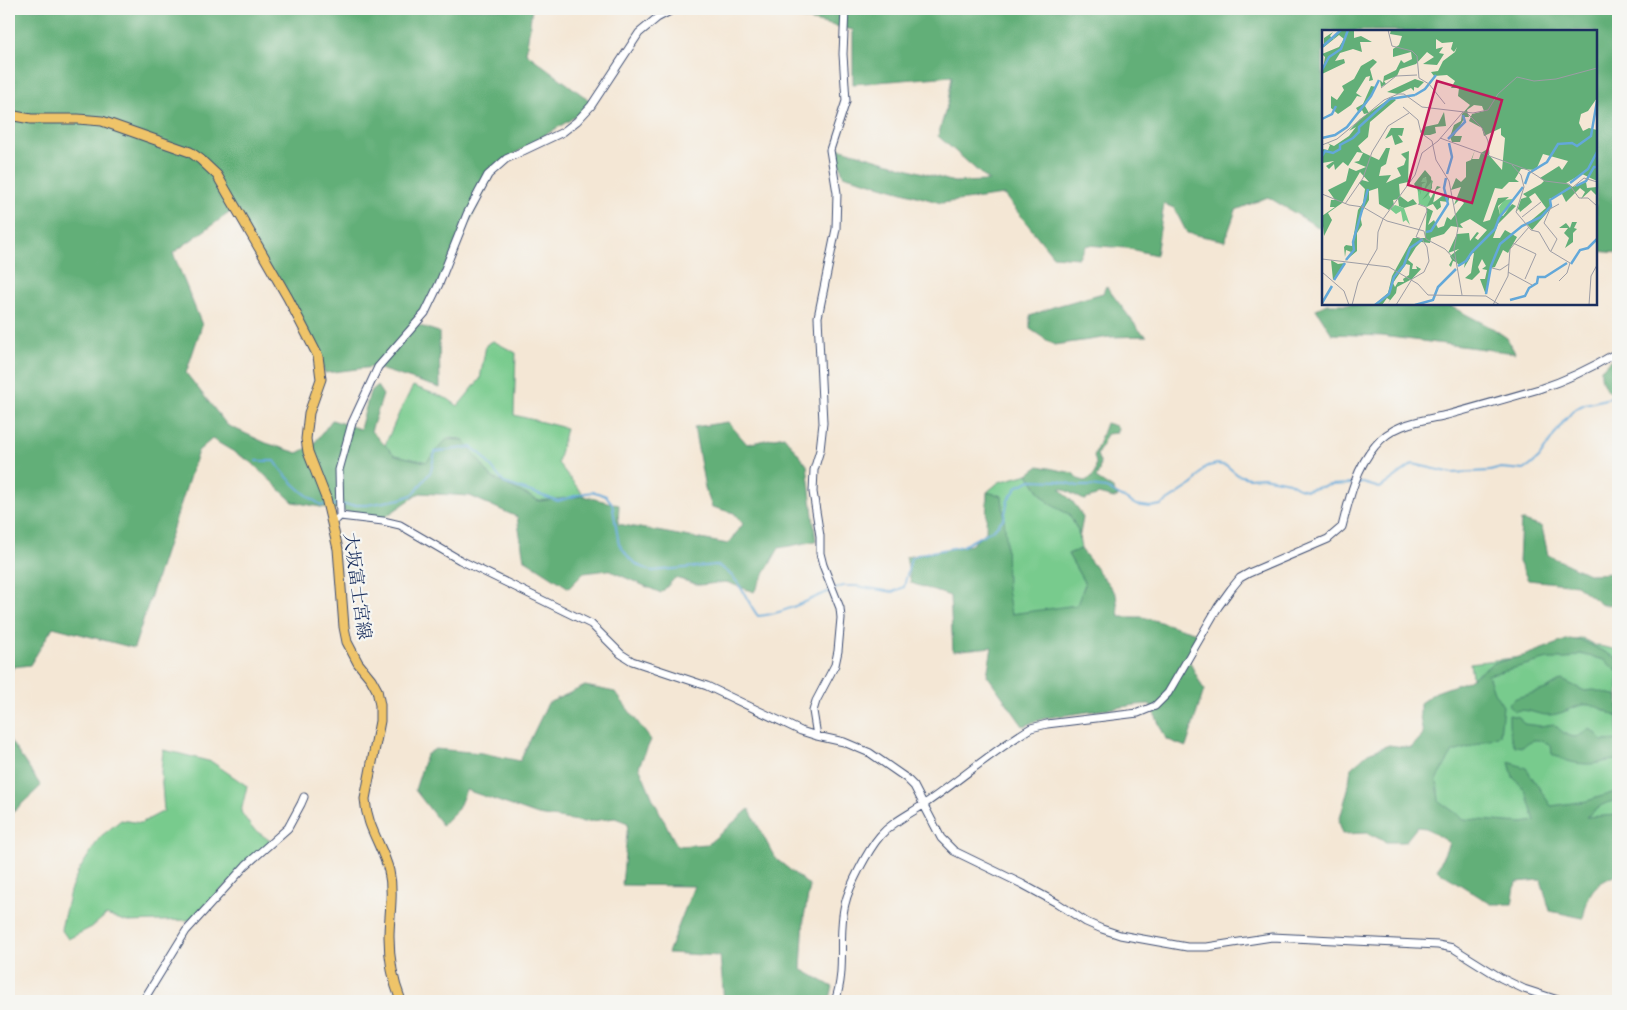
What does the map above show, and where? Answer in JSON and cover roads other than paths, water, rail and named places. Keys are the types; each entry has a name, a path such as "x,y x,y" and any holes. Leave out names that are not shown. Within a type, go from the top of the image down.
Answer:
{"main road":[{"name":"大坂富士宮線","path":"9,115 31,119 102,121 190,152 200,159 217,175 288,298 318,356 320,378 309,413 306,439 308,452 326,499 338,549 344,627 347,642 358,663 377,690 380,705 380,721 365,798 369,825 389,870 391,887 390,955 400,1001"}],"street":[{"path":"340,514 339,470 352,423 364,395 378,367 425,313 439,284 467,214 488,175 506,159 563,132 577,121 593,103 639,33 657,18 674,9"},
{"path":"817,736 813,711 816,701 835,665 841,618 840,608 820,553 820,536 813,492 814,470 820,450 823,423 823,384 818,317 834,244 837,209 835,175 830,160 830,150 846,100 843,54 845,9"},
{"path":"835,1001 838,995 842,966 842,916 851,887 875,842 891,825 925,804 1031,728 1047,724 1138,712 1155,706 1168,693 1218,607 1240,578 1328,539 1338,532 1342,527 1353,486 1367,457 1375,445 1394,429 1409,423 1446,415 1556,383 1618,352"},
{"path":"331,518 340,514 400,525 460,560 591,624 621,654 632,661 707,686 801,731 844,742 870,753 906,778 914,786 941,838 954,851 1040,894 1086,922 1102,929 1120,935 1187,947 1207,948 1272,937 1438,945 1453,948 1467,959 1524,989 1561,1001"},
{"path":"143,1001 186,931 246,865 288,828 304,797"}],"waterway":[{"path":"1357,483 1380,488 1413,464 1452,473 1490,471 1501,468 1524,470 1539,458 1563,422 1575,409 1585,404 1618,396"},
{"path":"331,505 367,505 401,499 414,494 431,471 435,452 471,447 481,454 504,483 558,501 585,493 595,492 606,496 612,503 619,544 630,559 639,566 652,571 716,565 724,569 736,580 758,616 786,610 830,591"},
{"path":"256,461 275,461 295,486 321,505 324,505"},
{"path":"835,589 843,586 856,586 893,592 904,587 911,558 920,554 963,546 994,529 1004,518 1008,500 1018,486 1031,480 1059,481 1078,486 1106,488 1136,505 1150,507 1161,505 1193,484 1205,467 1217,464 1227,466 1238,475 1289,482 1306,490 1330,485 1352,484"}]}
